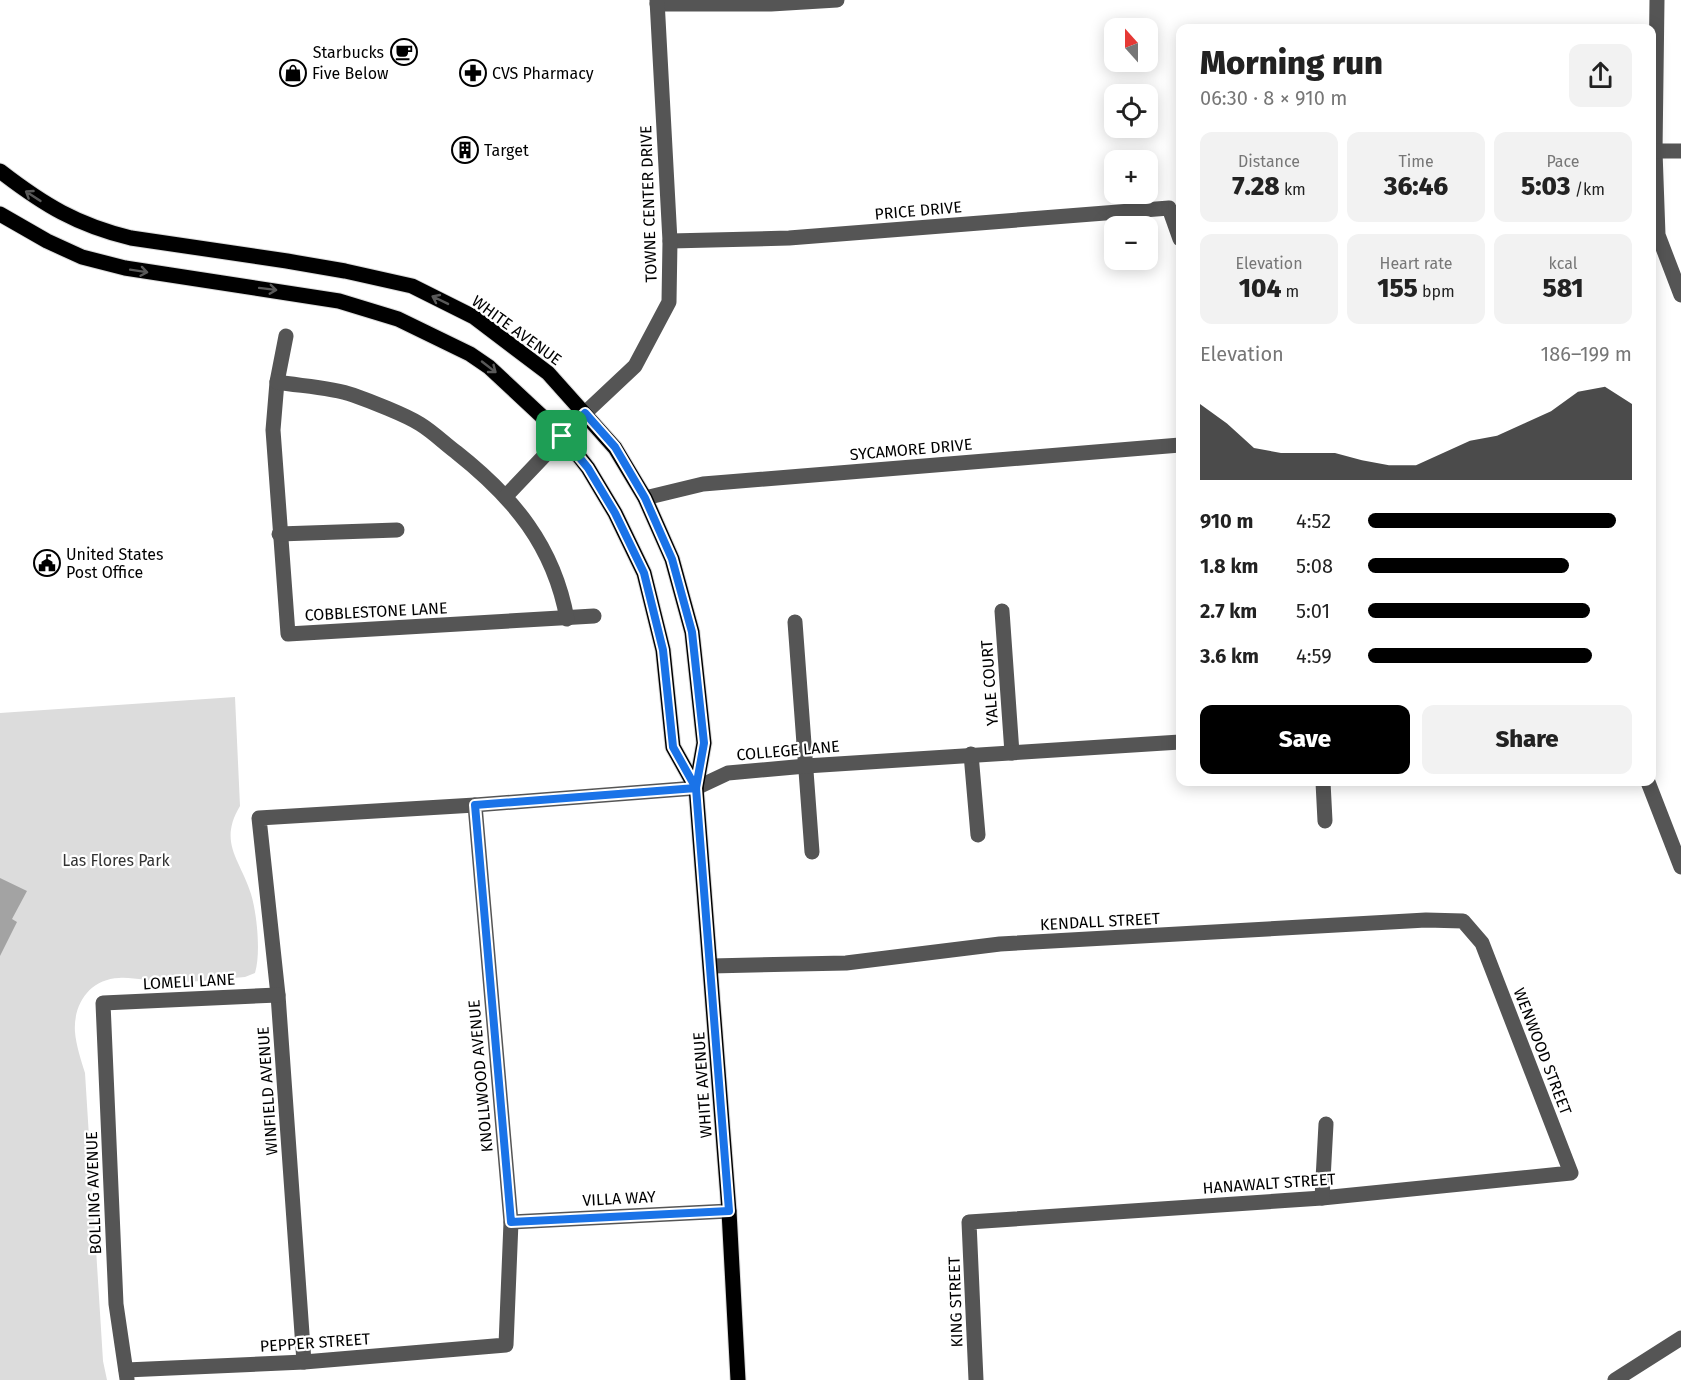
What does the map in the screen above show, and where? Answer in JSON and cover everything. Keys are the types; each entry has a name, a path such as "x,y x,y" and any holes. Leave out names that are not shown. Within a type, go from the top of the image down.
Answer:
{"main road":[{"name":"WHITE AVENUE","path":"0,171 28,193 69,218 105,232 345,271 412,286 474,317 548,373 615,447 645,498 672,559 692,632 704,743 696,788 729,1211 738,1380"},
{"name":"WHITE AVENUE","path":"0,214 47,241 82,257 125,268 339,301 398,319 470,354 489,367 562,436 588,468 615,513 644,573 663,650 673,747 696,788"}],"street":[{"path":"657,2 771,4 837,0"},
{"path":"1656,38 1657,0"},
{"name":"TOWNE CENTER DRIVE","path":"506,496 562,436 635,366 669,302 670,241 657,2"},
{"path":"1656,151 1681,151"},
{"path":"1656,201 1658,235 1681,295"},
{"name":"PRICE DRIVE","path":"670,241 789,238 1169,208 1176,227"},
{"name":"COBBLESTONE LANE","path":"286,336 277,382 273,430 288,634 594,616"},
{"path":"277,382 351,394 419,423 481,472 506,496 533,530 548,556 563,599 567,619"},
{"name":"SYCAMORE DRIVE","path":"645,498 704,484 1176,445"},
{"path":"279,534 397,530"},
{"name":"YALE COURT","path":"1002,611 1012,753"},
{"path":"795,622 813,852"},
{"name":"COLLEGE LANE","path":"259,818 475,805 696,788 728,773 806,766 1176,742"},
{"path":"971,754 978,835"},
{"path":"1323,786 1325,820"},
{"path":"1650,786 1681,867"},
{"name":"KNOLLWOOD AVENUE","path":"475,805 511,1222 506,1345"},
{"name":"WINFIELD AVENUE","path":"259,818 278,995 304,1362"},
{"name":"KENDALL STREET","path":"711,966 846,963 1000,944 1426,920 1463,921 1482,943"},
{"name":"WENWOOD STREET","path":"1482,943 1571,1173"},
{"name":"LOMELI LANE","path":"103,1003 278,995"},
{"name":"BOLLING AVENUE","path":"103,1003 116,1304 126,1375"},
{"path":"1322,1198 1326,1124"},
{"name":"HANAWALT STREET","path":"969,1222 1322,1198 1571,1173"},
{"name":"VILLA WAY","path":"511,1222 729,1211"},
{"name":"KING STREET","path":"969,1222 976,1380"},
{"path":"1616,1380 1681,1338"},
{"name":"PEPPER STREET","path":"126,1375 506,1345"}],"green space":[{"name":"Las Flores Park","path":"235,697 240,806 231,830 231,841 251,894 255,912 258,944 255,973 245,977 186,982 160,982 130,978 109,979 92,988 85,995 77,1012 75,1032 85,1073 103,1361 107,1380 0,1380 0,713"}],"shaded area":[{"path":"0,878 27,891 12,919 17,922 0,956"}],"place":[{"name":"Starbucks","path":"404,52"},
{"name":"Five Below","path":"293,73"},
{"name":"CVS Pharmacy","path":"473,73"},
{"name":"Target","path":"465,150"},
{"name":"United States Post Office","path":"47,563"}],"route":[{"path":"562,436 585,413 615,447 645,498 672,559 692,632 704,743 696,788 729,1211 511,1222 475,805 696,788 673,747 663,650 644,573 615,513 588,468 562,436"}]}
